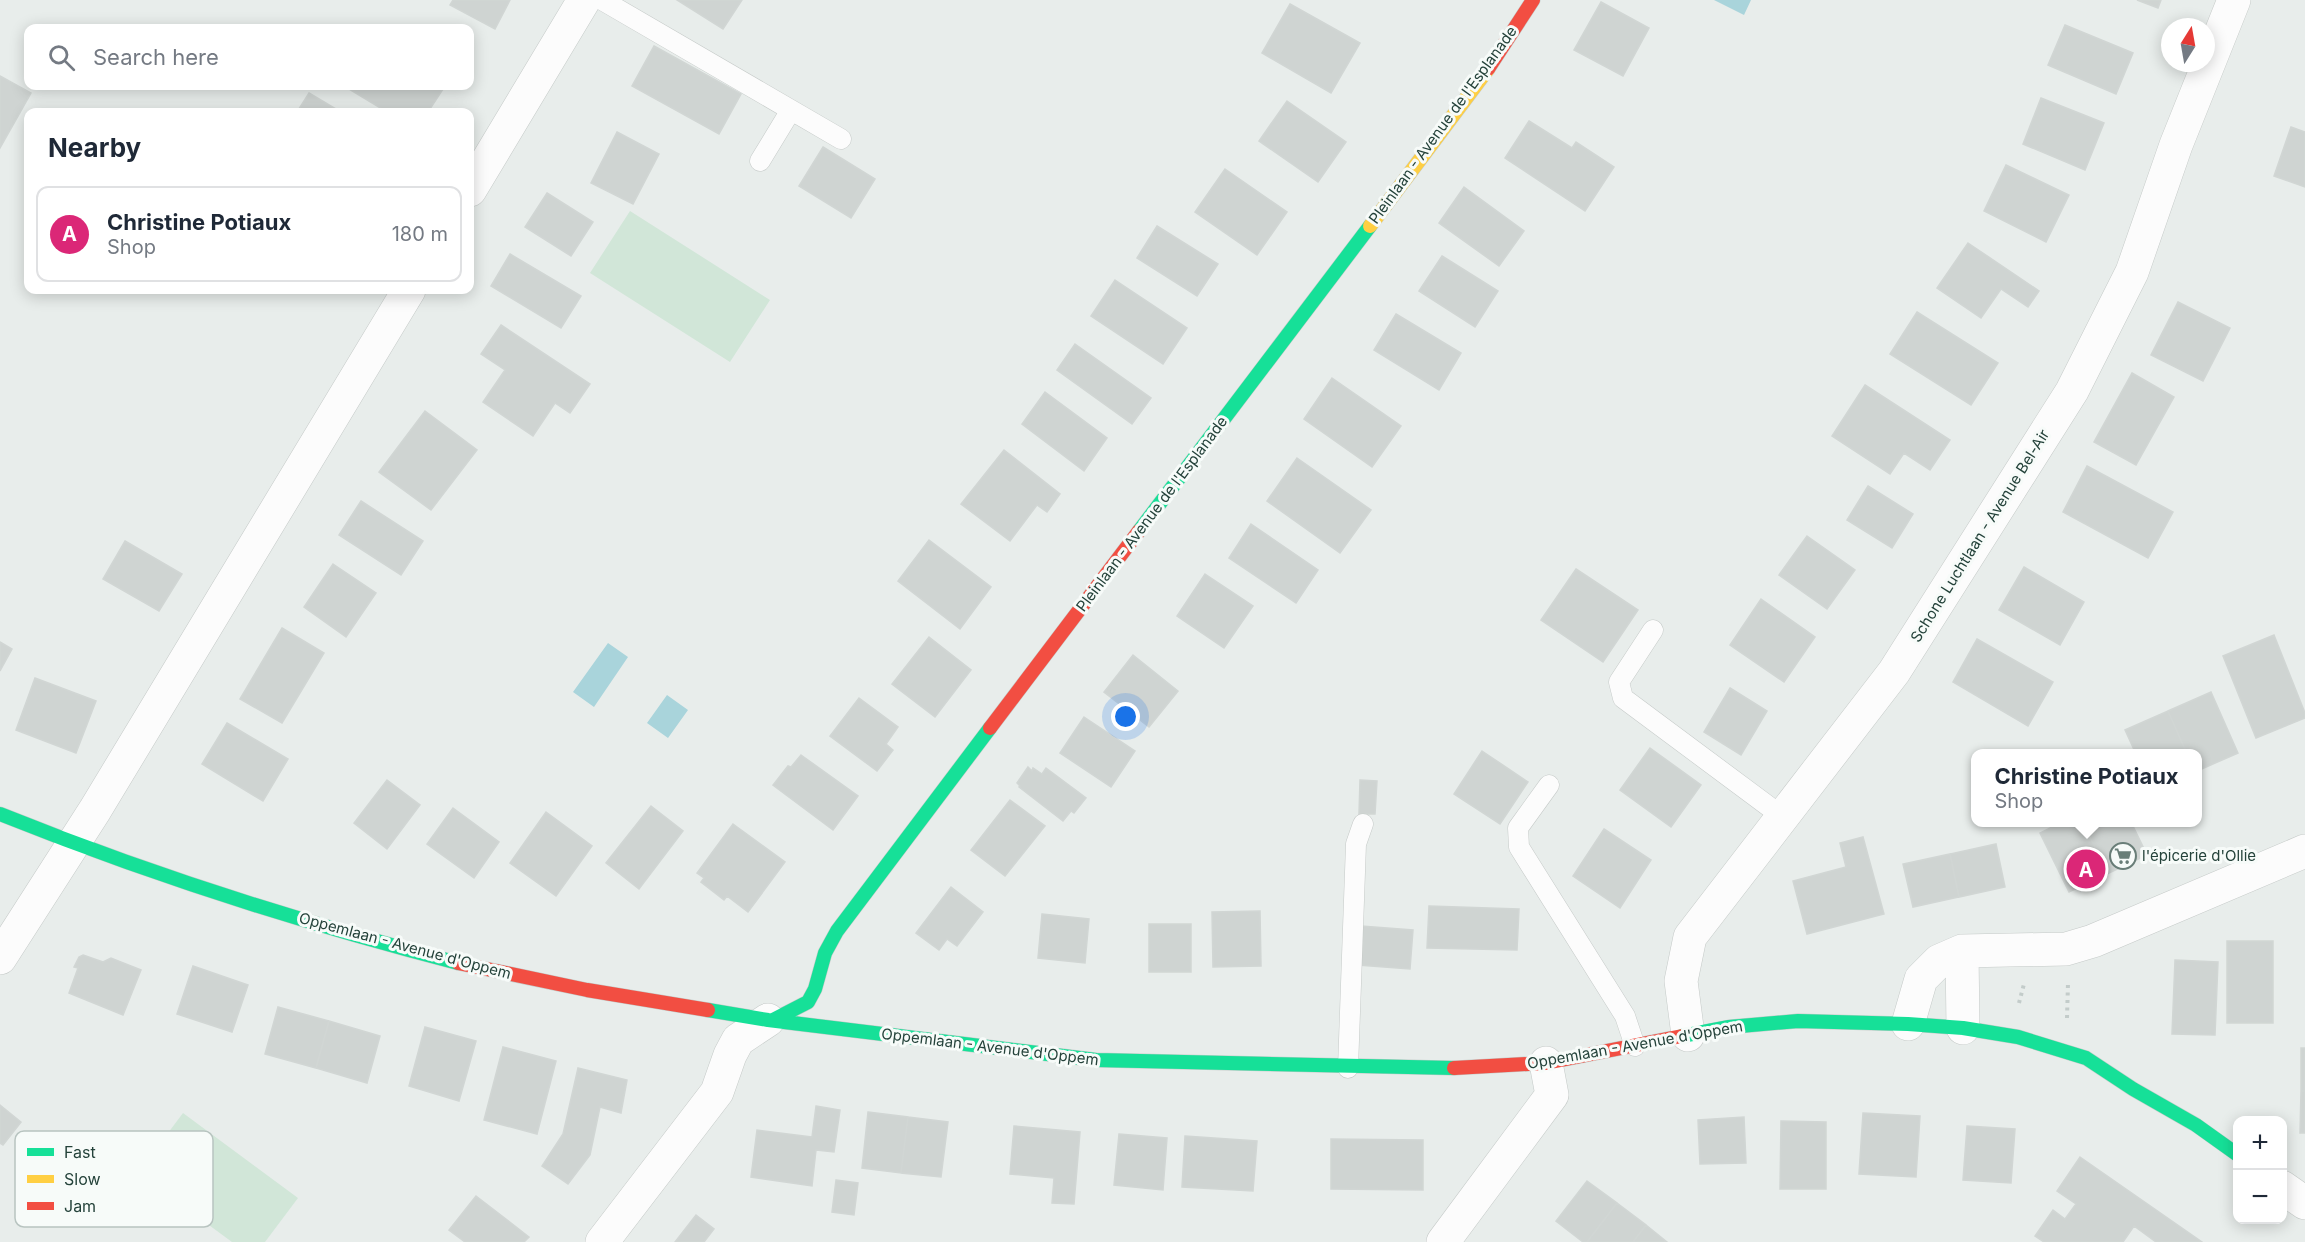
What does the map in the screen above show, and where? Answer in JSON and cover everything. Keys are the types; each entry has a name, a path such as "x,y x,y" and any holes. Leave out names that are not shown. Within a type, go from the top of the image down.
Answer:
{"street":[{"path":"474,183 584,0"},
{"name":"Pleinlaan - Avenue de l'Esplanade","path":"602,1242 717,1092 730,1055 738,1040 770,1020 794,1011 808,1002 815,989 825,953 837,931 1489,68 1533,0"},
{"name":"Schone Luchtlaan - Avenue Bel-Air","path":"1688,1035 1681,981 1689,937 1894,672 2072,391 2132,272 2176,145 2234,0"},
{"path":"0,958 74,844 408,294"},
{"name":"Oppemlaan - Avenue d'Oppem","path":"0,814 74,844 250,905 457,963 587,990 770,1020 1096,1060 1439,1070 1546,1063 1729,1027 1798,1021 1908,1024 2018,1037 2086,1058 2133,1089 2196,1125 2233,1151"},
{"path":"1908,1024 1921,979 1939,961 1962,951 2066,949 2093,941 2305,852"},
{"path":"1962,951 1963,1029"},
{"path":"1443,1242 1552,1095 1546,1063"},
{"path":"2287,1190 2305,1203"}],"lane":[{"path":"602,0 841,139"},
{"path":"760,161 791,110"},
{"path":"1653,630 1619,682 1623,698 1783,817"},
{"path":"1550,785 1518,828 1519,847 1625,1016 1635,1046"},
{"path":"1348,1068 1356,844 1363,824"}],"path":[{"path":"2018,1006 2021,988 2036,968 2036,949"},
{"path":"2045,1044 2051,1022 2067,1026 2068,979"}],"green space":[{"path":"630,211 770,300 730,362 590,273"},
{"path":"183,1113 207,1131 170,1131"},
{"path":"213,1135 298,1198 265,1242 232,1242 212,1227"}],"water":[{"path":"1714,0 1751,0 1744,15"},
{"path":"608,643 628,657 594,707 573,692"},
{"path":"667,695 688,710 668,738 647,723"}],"building":[{"path":"453,0 510,0 495,29 450,5"},
{"path":"677,0 742,0 723,29"},
{"path":"2137,0 2161,0 2158,8"},
{"path":"1601,2 1649,28 1623,76 1574,50"},
{"path":"1290,4 1360,43 1331,93 1262,53"},
{"path":"2065,25 2133,53 2116,94 2048,65"},
{"path":"654,46 741,94 719,134 632,86"},
{"path":"0,76 31,93 0,148"},
{"path":"351,90 442,90 431,108 380,108"},
{"path":"309,93 334,108 300,108"},
{"path":"2041,98 2104,123 2085,170 2023,144"},
{"path":"1287,101 1346,142 1318,182 1259,141"},
{"path":"1529,121 1572,148 1576,142 1614,167 1585,211 1505,158"},
{"path":"2291,127 2305,132 2305,187 2274,176"},
{"path":"617,132 659,154 633,204 591,183"},
{"path":"823,147 875,179 851,218 799,186"},
{"path":"2006,165 2069,195 2046,242 1984,211"},
{"path":"1225,169 1287,212 1257,255 1195,212"},
{"path":"1464,187 1524,231 1499,266 1439,223"},
{"path":"547,193 593,222 571,256 525,227"},
{"path":"1157,226 1218,264 1197,296 1137,258"},
{"path":"1968,243 2039,291 2028,307 2001,289 1981,318 1937,288"},
{"path":"510,254 581,296 561,328 491,286"},
{"path":"1442,256 1498,291 1475,327 1419,291"},
{"path":"1115,280 1187,328 1163,364 1091,316"},
{"path":"2178,302 2230,328 2203,381 2151,355"},
{"path":"1917,312 1998,363 1971,405 1890,354"},
{"path":"1396,314 1461,353 1439,390 1374,350"},
{"path":"501,325 590,384 570,413 555,403 533,436 483,402 505,370 481,354"},
{"path":"1075,344 1151,398 1132,424 1057,370"},
{"path":"2132,373 2174,397 2136,465 2094,442"},
{"path":"1332,378 1401,426 1372,467 1304,419"},
{"path":"1865,385 1950,440 1930,470 1904,453 1890,474 1832,436"},
{"path":"1045,392 1107,438 1084,471 1022,424"},
{"path":"425,411 477,450 431,510 379,472"},
{"path":"1004,450 1060,494 1047,512 1037,505 1010,541 961,504"},
{"path":"1297,458 1371,510 1340,553 1267,501"},
{"path":"2087,466 2173,512 2148,558 2063,512"},
{"path":"1868,486 1913,514 1892,548 1847,520"},
{"path":"361,501 423,541 401,575 339,535"},
{"path":"1251,524 1318,570 1296,603 1229,558"},
{"path":"1807,536 1855,570 1827,609 1779,575"},
{"path":"929,540 991,587 960,629 898,581"},
{"path":"125,541 182,574 159,611 103,579"},
{"path":"333,564 376,593 346,637 304,607"},
{"path":"2024,567 2084,602 2060,645 1999,610"},
{"path":"1576,569 1638,610 1603,662 1541,620"},
{"path":"1205,574 1253,606 1224,648 1177,616"},
{"path":"1761,599 1815,637 1784,682 1730,645"},
{"path":"282,628 324,653 282,723 240,699"},
{"path":"2274,635 2305,718 2256,738 2223,656"},
{"path":"929,637 971,670 935,717 892,684"},
{"path":"1977,639 2053,682 2028,726 1953,682"},
{"path":"0,642 12,649 0,671"},
{"path":"1133,655 1178,691 1149,727 1104,692"},
{"path":"35,678 96,701 76,753 16,730"},
{"path":"1730,688 1767,711 1741,755 1704,732"},
{"path":"2211,692 2238,753 2202,769 2202,749 2185,749 2168,711"},
{"path":"859,698 898,727 886,744 893,750 877,771 830,736"},
{"path":"2168,711 2185,749 2134,749 2125,730"},
{"path":"1084,717 1135,751 1111,787 1060,753"},
{"path":"227,723 288,759 263,801 202,764"},
{"path":"1650,748 1701,785 1671,827 1620,790"},
{"path":"1482,751 1528,782 1500,824 1454,794"},
{"path":"801,755 858,796 833,830 773,785 788,766 791,767"},
{"path":"1028,767 1042,774 1046,768 1086,798 1074,813 1071,811 1063,821 1019,787 1017,783"},
{"path":"387,780 420,805 387,849 354,823"},
{"path":"1360,780 1377,781 1375,814 1359,814"},
{"path":"1010,800 1045,826 1005,876 971,850"},
{"path":"651,806 683,831 639,889 606,863"},
{"path":"453,808 499,842 474,878 427,844"},
{"path":"546,812 592,846 556,896 510,863"},
{"path":"733,824 785,862 748,912 727,896 724,900 701,882 704,878 697,873"},
{"path":"2052,827 2085,827 2107,874 2069,892 2040,833"},
{"path":"2085,827 2133,827 2147,855 2107,874"},
{"path":"1604,829 1651,860 1620,908 1573,876"},
{"path":"1863,837 1884,914 1807,934 1793,881 1846,867 1840,843"},
{"path":"1996,844 2005,887 1959,897 1950,854"},
{"path":"1950,854 1959,897 1913,907 1903,864"},
{"path":"951,887 983,912 957,946 947,939 939,950 916,933"},
{"path":"1429,906 1519,909 1517,950 1427,948"},
{"path":"1260,911 1261,966 1213,967 1212,912"},
{"path":"1042,914 1089,919 1085,963 1038,958"},
{"path":"1149,924 1191,924 1191,972 1149,972"},
{"path":"1361,926 1413,930 1410,969 1358,965"},
{"path":"2227,941 2273,941 2273,1023 2227,1023"},
{"path":"83,955 103,962 111,958 141,970 123,1015 69,993 78,968 74,967 79,957"},
{"path":"2175,960 2218,962 2215,1035 2172,1034"},
{"path":"193,966 248,985 232,1032 177,1014"},
{"path":"278,1007 329,1021 316,1068 265,1054"},
{"path":"329,1021 380,1036 367,1083 316,1068"},
{"path":"425,1027 476,1041 459,1101 409,1086"},
{"path":"503,1047 556,1061 537,1134 484,1120"},
{"path":"2301,1048 2305,1048 2305,1091 2301,1091"},
{"path":"578,1068 627,1080 621,1113 600,1107 590,1155 568,1184 542,1166 563,1134"},
{"path":"2301,1091 2305,1091 2305,1133 2300,1133"},
{"path":"0,1105 21,1122 3,1145 0,1143"},
{"path":"816,1106 840,1110 834,1152 816,1150 812,1186 751,1177 757,1130 812,1137"},
{"path":"868,1112 908,1117 901,1173 862,1168"},
{"path":"1863,1113 1920,1116 1916,1177 1859,1174"},
{"path":"908,1117 948,1122 941,1177 901,1173"},
{"path":"1744,1117 1746,1163 1700,1164 1698,1120"},
{"path":"1781,1121 1826,1122 1826,1189 1780,1189"},
{"path":"1014,1126 1080,1132 1074,1204 1052,1203 1054,1178 1010,1174"},
{"path":"1967,1126 2015,1129 2011,1183 1963,1180"},
{"path":"1119,1134 1167,1138 1163,1190 1114,1185"},
{"path":"1185,1136 1257,1141 1253,1191 1182,1187"},
{"path":"1331,1139 1423,1140 1423,1190 1331,1189"},
{"path":"2080,1157 2202,1242 2156,1242 2134,1226 2123,1242 2044,1242 2035,1236 2053,1210 2065,1219 2076,1204 2057,1191"},
{"path":"836,1180 858,1183 854,1215 832,1212"},
{"path":"1587,1181 1617,1203 1587,1242 1583,1242 1556,1221"},
{"path":"476,1196 529,1237 524,1242 465,1242 449,1230"},
{"path":"1617,1203 1646,1225 1633,1242 1587,1242"},
{"path":"696,1215 714,1229 704,1242 675,1242"},
{"path":"1646,1225 1667,1242 1633,1242"}],"traffic: fast":[{"path":"1139,531 1370,226"},
{"path":"773,1020 808,1002 815,989 825,953 837,931 990,728"},
{"path":"0,814 113,857 227,896 458,963"},
{"path":"708,1010 768,1020 1096,1060 1454,1068"},
{"path":"1682,1036 1729,1027 1798,1021 1908,1024 1963,1028 2018,1037 2086,1058 2133,1089 2196,1125 2233,1151"}],"traffic: slow":[{"path":"1370,226 1488,69"}],"traffic: jam":[{"path":"1488,69 1533,0"},
{"path":"990,728 1139,531"},
{"path":"458,963 587,990 708,1010"},
{"path":"1454,1068 1546,1063 1682,1036"}],"place":[{"name":"l'épicerie d'Ollie","path":"2123,856"},
{"name":"Christine Potiaux","path":"2086,869"}]}
